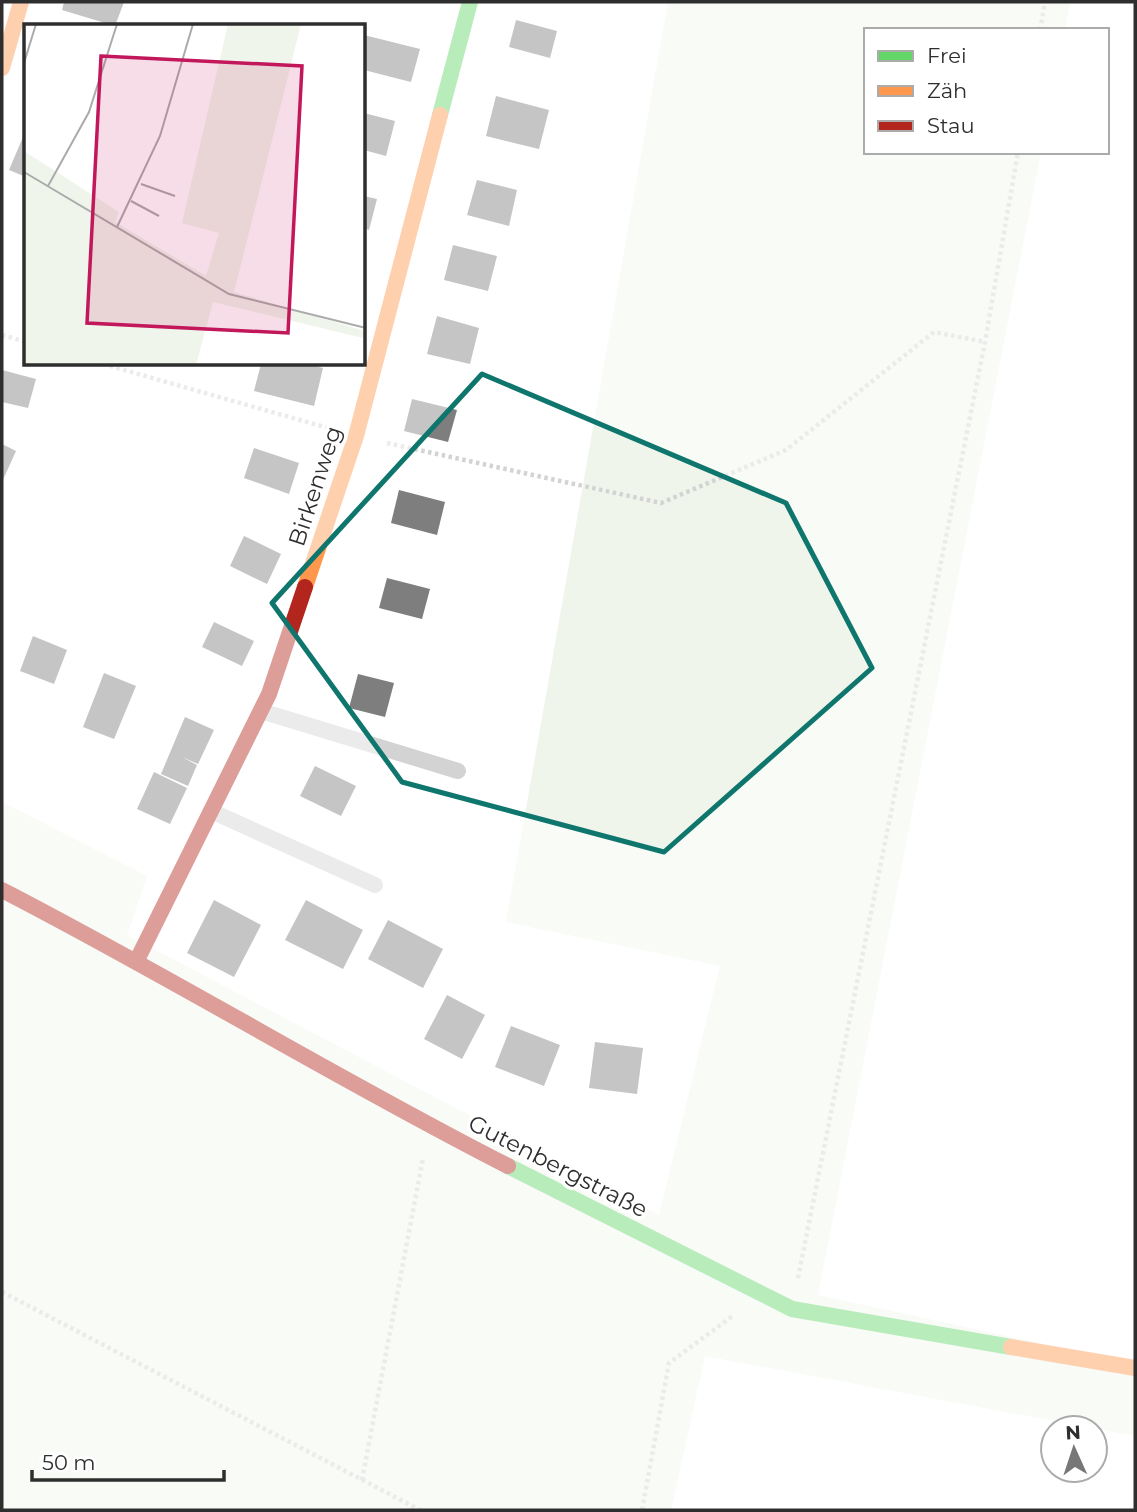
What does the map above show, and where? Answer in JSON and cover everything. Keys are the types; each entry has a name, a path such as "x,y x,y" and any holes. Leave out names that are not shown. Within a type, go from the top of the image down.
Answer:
{"street":[{"path":"2,68 22,2"},
{"name":"Birkenweg","path":"137,960 261,711 356,436 470,2"},
{"name":"Gutenbergstraße","path":"2,890 137,960 429,1126 792,1310 1135,1368"}],"lane":[{"path":"261,711 458,771"},
{"path":"211,811 375,885"}],"path":[{"path":"1040,28 1045,2"},
{"path":"792,1310 985,342 1018,154"},
{"path":"110,366 356,436 660,503 786,450 934,332 985,342"},
{"path":"2,335 24,341"},
{"path":"362,1480 429,1126"},
{"path":"2,1292 420,1510"},
{"path":"642,1510 669,1363 762,1294"}],"highlighted area":[{"path":"482,374 786,503 872,668 664,852 402,782 272,603"}],"shaded area":[{"path":"668,2 1070,2 1065,28 864,28 864,154 1041,154 818,1295 1135,1364 1135,1436 1109,1431 1109,1414 1039,1414 1039,1418 705,1356 671,1510 2,1510 2,802 147,876 127,935 659,1215 720,966 506,922"}],"building":[{"path":"64,2 124,2 116,24 62,10"},
{"path":"516,20 557,31 550,58 509,47"},
{"path":"366,36 420,49 411,82 366,71"},
{"path":"496,96 549,110 539,149 486,136"},
{"path":"366,114 395,121 386,156 366,151"},
{"path":"23,137 24,176 9,170"},
{"path":"477,180 517,190 509,226 467,215"},
{"path":"366,196 377,199 369,230 366,229"},
{"path":"453,245 497,256 488,291 444,280"},
{"path":"437,316 479,328 470,364 427,354"},
{"path":"260,366 323,368 314,406 254,391"},
{"path":"2,370 36,379 28,408 2,402"},
{"path":"412,399 457,410 448,442 404,431"},
{"path":"2,444 16,451 2,482"},
{"path":"254,448 299,463 289,494 244,478"},
{"path":"399,490 445,502 437,535 391,523"},
{"path":"244,536 281,554 267,584 230,566"},
{"path":"387,578 430,589 422,619 379,608"},
{"path":"214,622 254,641 242,666 202,647"},
{"path":"33,636 67,650 54,684 20,671"},
{"path":"104,673 136,686 114,739 83,727"},
{"path":"358,674 394,683 385,717 349,708"},
{"path":"185,717 214,730 198,764 182,757 197,765 188,786 161,774"},
{"path":"315,766 356,786 341,816 300,796"},
{"path":"154,772 187,788 170,824 137,809"},
{"path":"214,900 261,925 234,977 187,953"},
{"path":"306,900 363,930 343,969 285,940"},
{"path":"388,920 443,949 423,988 368,959"},
{"path":"447,995 485,1015 462,1059 424,1039"},
{"path":"511,1026 560,1045 544,1086 495,1067"},
{"path":"595,1042 643,1048 637,1094 589,1088"}],"traffic: fast":[{"path":"440,115 470,2"},
{"path":"508,1166 792,1309 1011,1347"}],"traffic: slow":[{"path":"2,68 21,2"},
{"path":"305,587 356,436 440,115"},
{"path":"1011,1347 1135,1368"}],"traffic: jam":[{"path":"137,960 269,694 305,587"},
{"path":"2,890 508,1166"}]}
